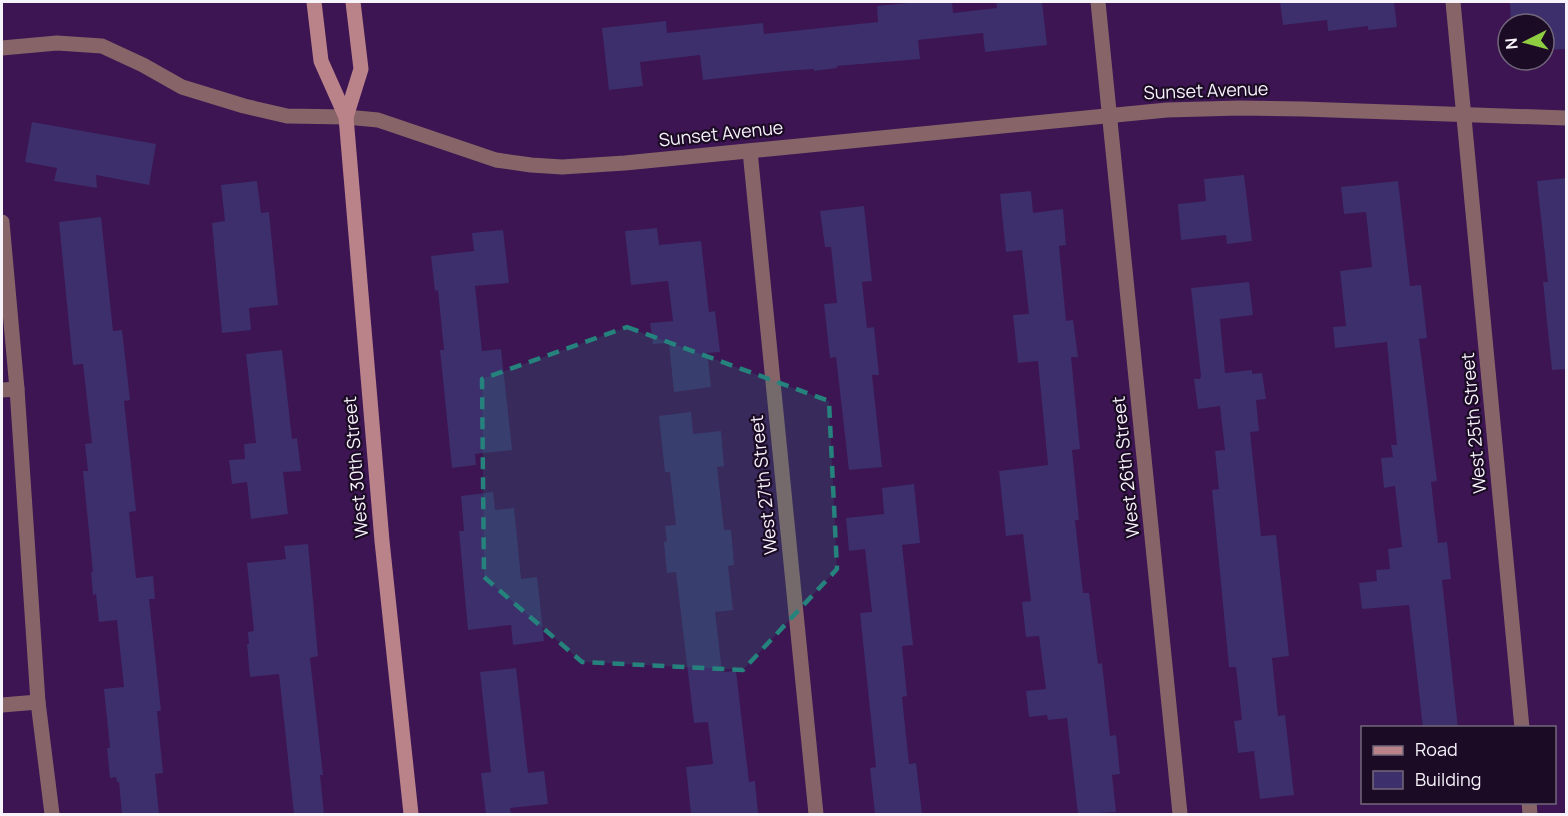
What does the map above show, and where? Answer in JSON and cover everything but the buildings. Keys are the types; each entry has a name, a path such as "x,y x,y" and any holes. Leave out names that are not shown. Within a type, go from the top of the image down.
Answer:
{"main road":[{"path":"314,2 321,61 346,117"},
{"path":"346,117 361,69 353,2"},
{"name":"West 30th Street","path":"346,117 382,541 411,814"}],"street":[{"name":"West 26th Street","path":"1098,2 1180,814"},
{"name":"West 25th Street","path":"1453,2 1522,726"},
{"name":"Sunset Avenue","path":"2,48 57,43 102,46 182,87 244,106 287,116 378,120 496,160 531,165 584,166 1110,115 1240,108 1566,118"},
{"name":"West 27th Street","path":"750,151 816,814"},
{"path":"2,222 9,390 38,702 52,814"},
{"path":"2,705 38,702"}],"highlighted area":[{"path":"627,327 829,401 837,569 743,670 582,662 484,577 482,379"}]}
